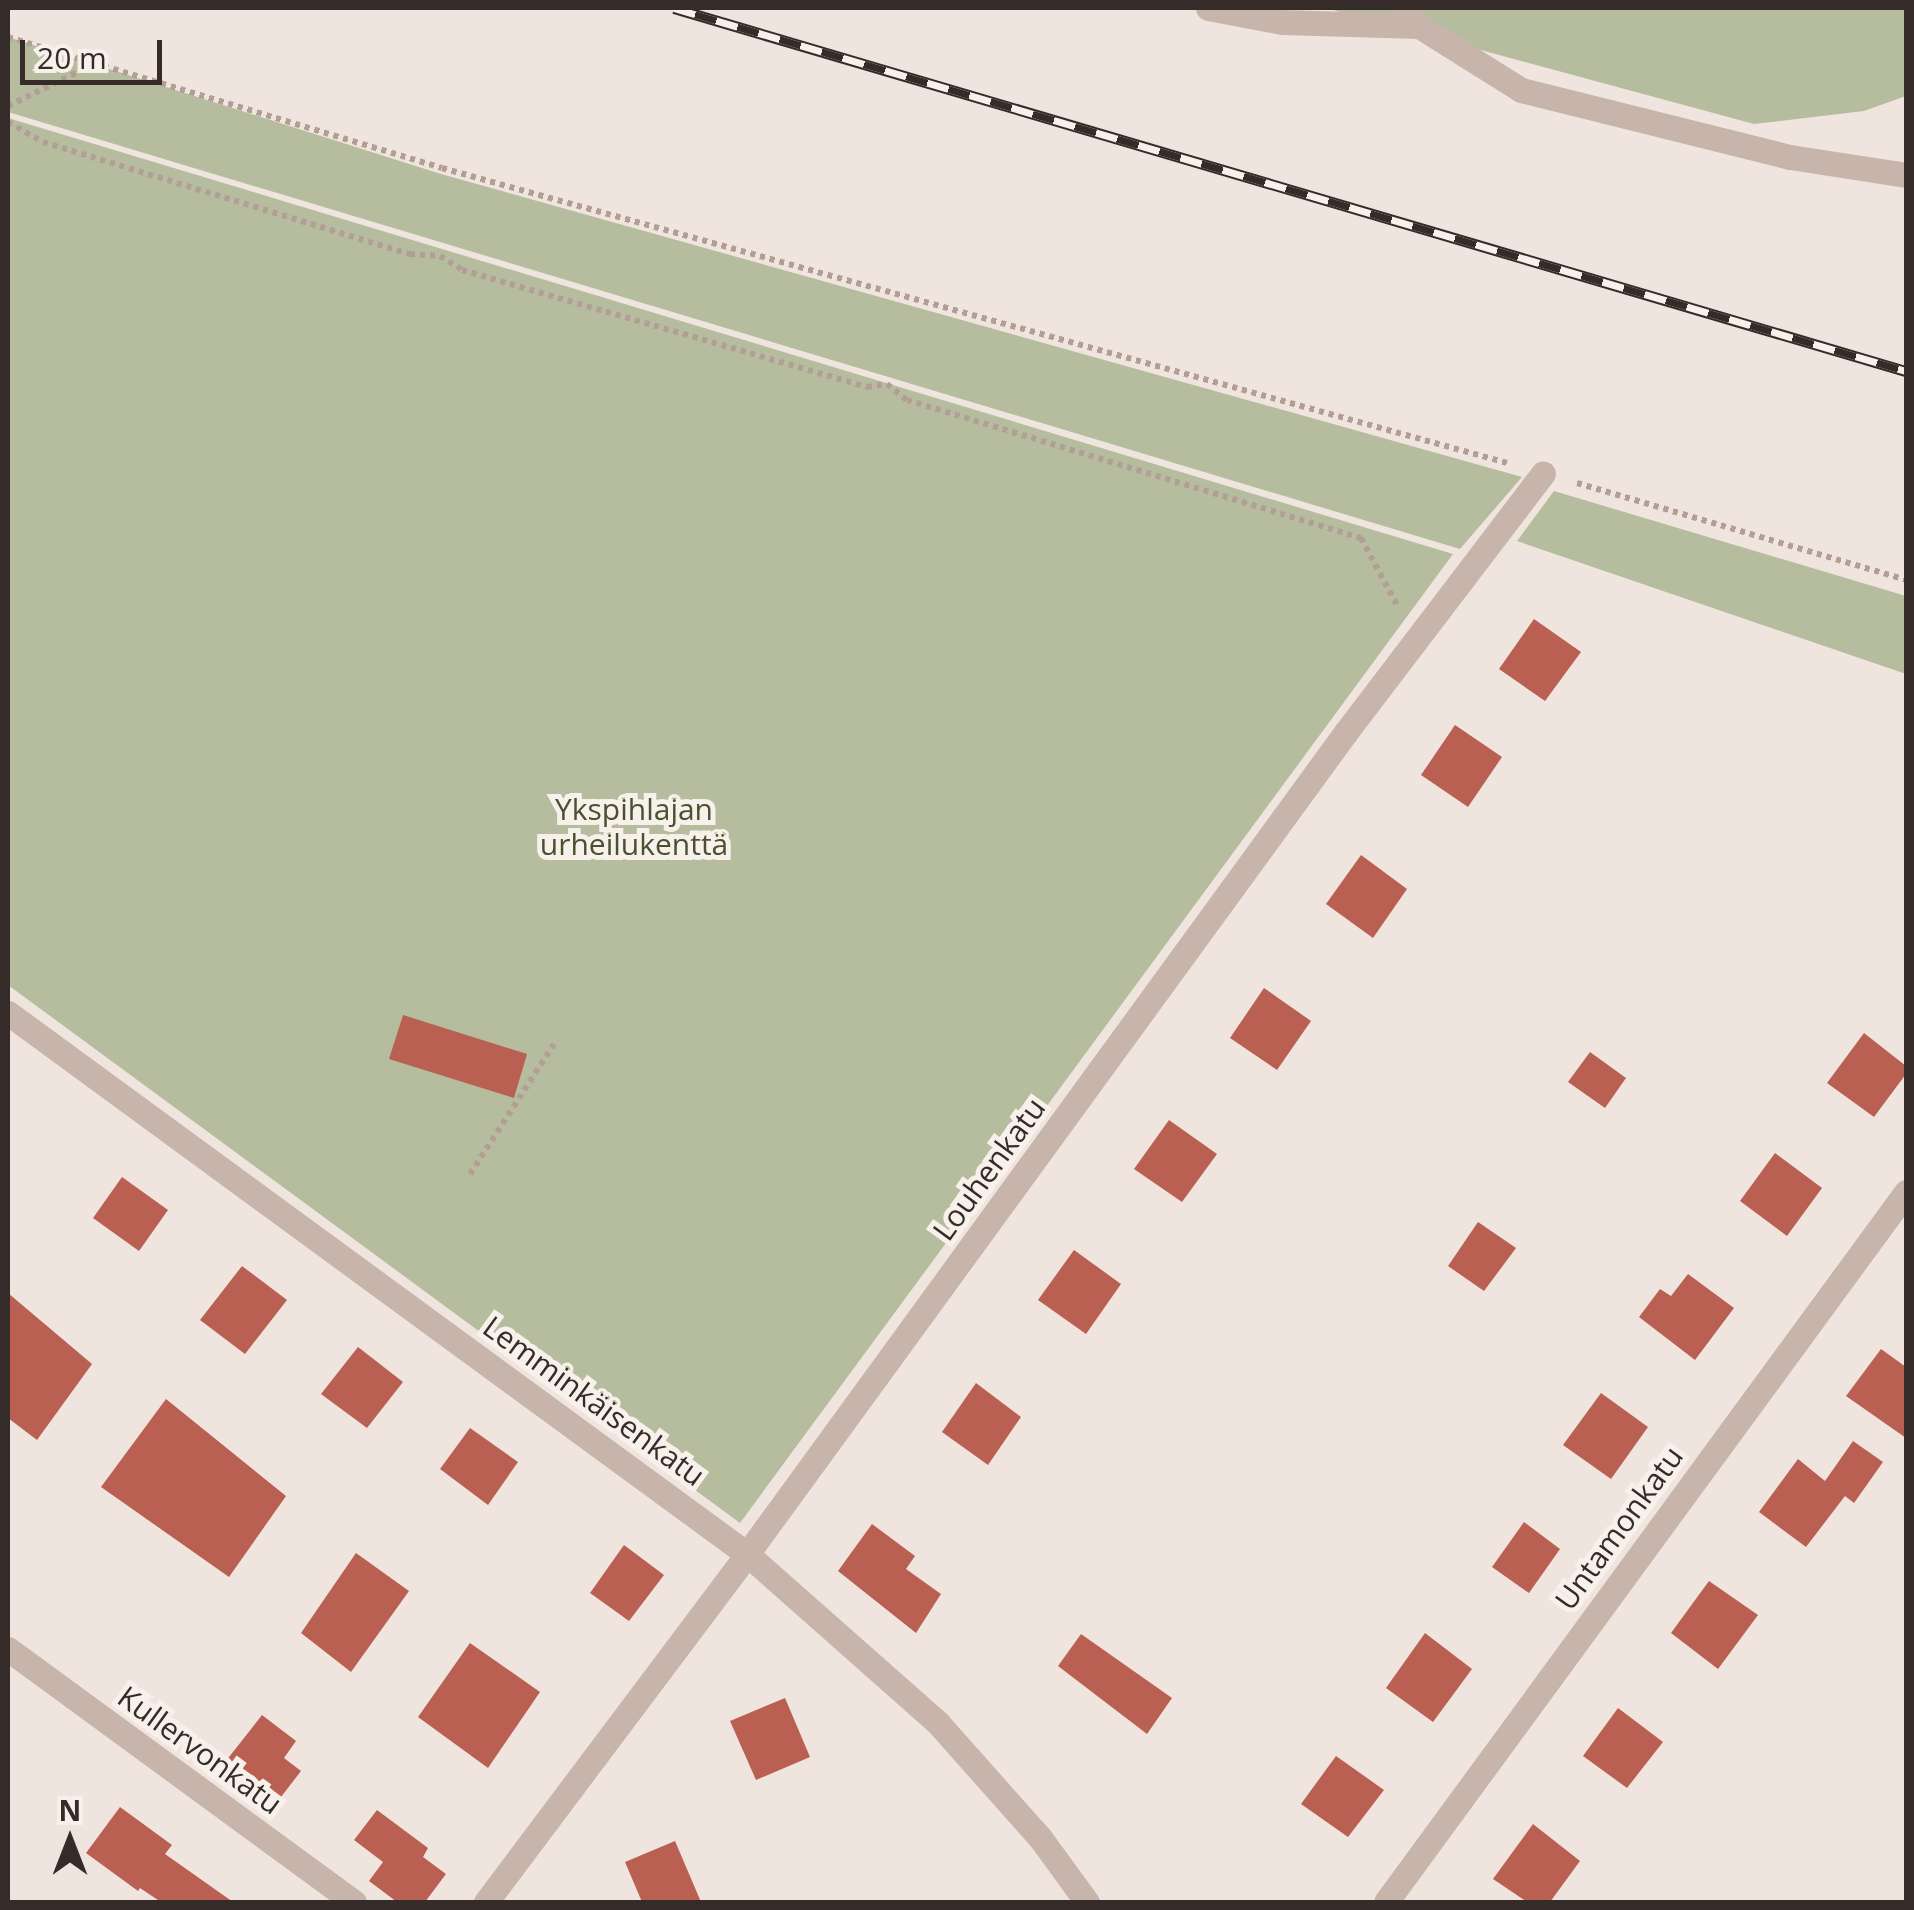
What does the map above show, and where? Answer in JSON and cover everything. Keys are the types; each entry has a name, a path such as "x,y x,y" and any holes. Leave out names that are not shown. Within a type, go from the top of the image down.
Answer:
{"street":[{"path":"1208,8 1282,22 1411,16 1521,90 1790,157 1906,175"},
{"name":"Louhenkatu","path":"486,1902 748,1554 1346,732 1418,643 1543,473"},
{"name":"Lemminkäisenkatu","path":"8,1013 748,1554 938,1723 1041,1839 1088,1902"},
{"name":"Untamonkatu","path":"1386,1902 1906,1192"},
{"name":"Kullervonkatu","path":"8,1649 354,1902"}],"path":[{"path":"8,38 442,168 1543,473 1906,580"},
{"path":"8,106 97,63"},
{"path":"8,122 62,148 410,254 440,256 462,270 867,387 887,384 907,400 1360,538 1418,643"},
{"path":"470,1174 554,1044"}],"green space":[{"path":"1326,8 1906,8 1906,96 1864,111 1754,124"},
{"path":"8,37 441,174 1522,477 1460,549 8,112"},
{"name":"Ykspihlajan urheilukenttä","path":"8,118 1453,554 740,1523 8,985"},
{"path":"1554,491 1906,596 1906,674 1517,541"}],"building":[{"path":"1534,619 1581,652 1545,701 1499,669"},
{"path":"1455,725 1502,757 1468,807 1421,775"},
{"path":"1361,855 1407,889 1373,938 1326,904"},
{"path":"1264,988 1311,1021 1277,1070 1230,1038"},
{"path":"403,1015 527,1054 514,1098 389,1059"},
{"path":"1864,1033 1906,1066 1906,1074 1874,1117 1827,1083"},
{"path":"1590,1052 1626,1078 1605,1108 1568,1082"},
{"path":"1169,1120 1217,1154 1182,1202 1134,1169"},
{"path":"1775,1153 1822,1188 1787,1236 1740,1201"},
{"path":"122,1177 168,1210 139,1251 93,1218"},
{"path":"1478,1222 1516,1248 1484,1291 1448,1266"},
{"path":"1074,1250 1121,1284 1086,1334 1038,1300"},
{"path":"242,1266 287,1300 245,1354 200,1320"},
{"path":"1688,1274 1734,1308 1695,1360 1639,1317 1660,1289 1671,1296"},
{"path":"8,1293 92,1364 37,1440 8,1418"},
{"path":"358,1347 403,1382 367,1428 321,1394"},
{"path":"1881,1349 1906,1367 1906,1438 1846,1396"},
{"path":"976,1383 1021,1417 988,1465 942,1432"},
{"path":"1601,1393 1648,1427 1611,1479 1563,1445"},
{"path":"166,1399 286,1496 229,1577 101,1487"},
{"path":"470,1428 518,1462 488,1505 440,1469"},
{"path":"1853,1441 1883,1462 1854,1503 1845,1496 1806,1547 1759,1512 1798,1459 1825,1481"},
{"path":"1524,1522 1560,1549 1529,1593 1492,1567"},
{"path":"872,1524 915,1556 906,1569 941,1594 916,1633 838,1571"},
{"path":"624,1545 664,1575 629,1621 590,1593"},
{"path":"356,1553 409,1591 351,1672 301,1633"},
{"path":"1709,1581 1758,1615 1718,1669 1671,1633"},
{"path":"1425,1633 1472,1669 1433,1722 1386,1688"},
{"path":"1081,1634 1172,1698 1147,1734 1058,1666"},
{"path":"470,1643 540,1692 488,1768 418,1717"},
{"path":"785,1698 810,1757 756,1780 730,1721"},
{"path":"1618,1708 1663,1742 1627,1788 1583,1756"},
{"path":"262,1715 296,1741 284,1758 301,1771 271,1810 218,1771"},
{"path":"1336,1756 1384,1790 1348,1837 1301,1804"},
{"path":"120,1807 172,1845 165,1854 233,1902 161,1902 140,1888 138,1891 86,1853"},
{"path":"377,1810 428,1848 423,1857 446,1874 425,1902 397,1902 369,1881 383,1862 354,1840"},
{"path":"1533,1824 1580,1861 1550,1902 1527,1902 1493,1879"},
{"path":"675,1841 701,1902 642,1902 625,1862"}],"railway":[{"path":"674,8 1906,371"}]}
